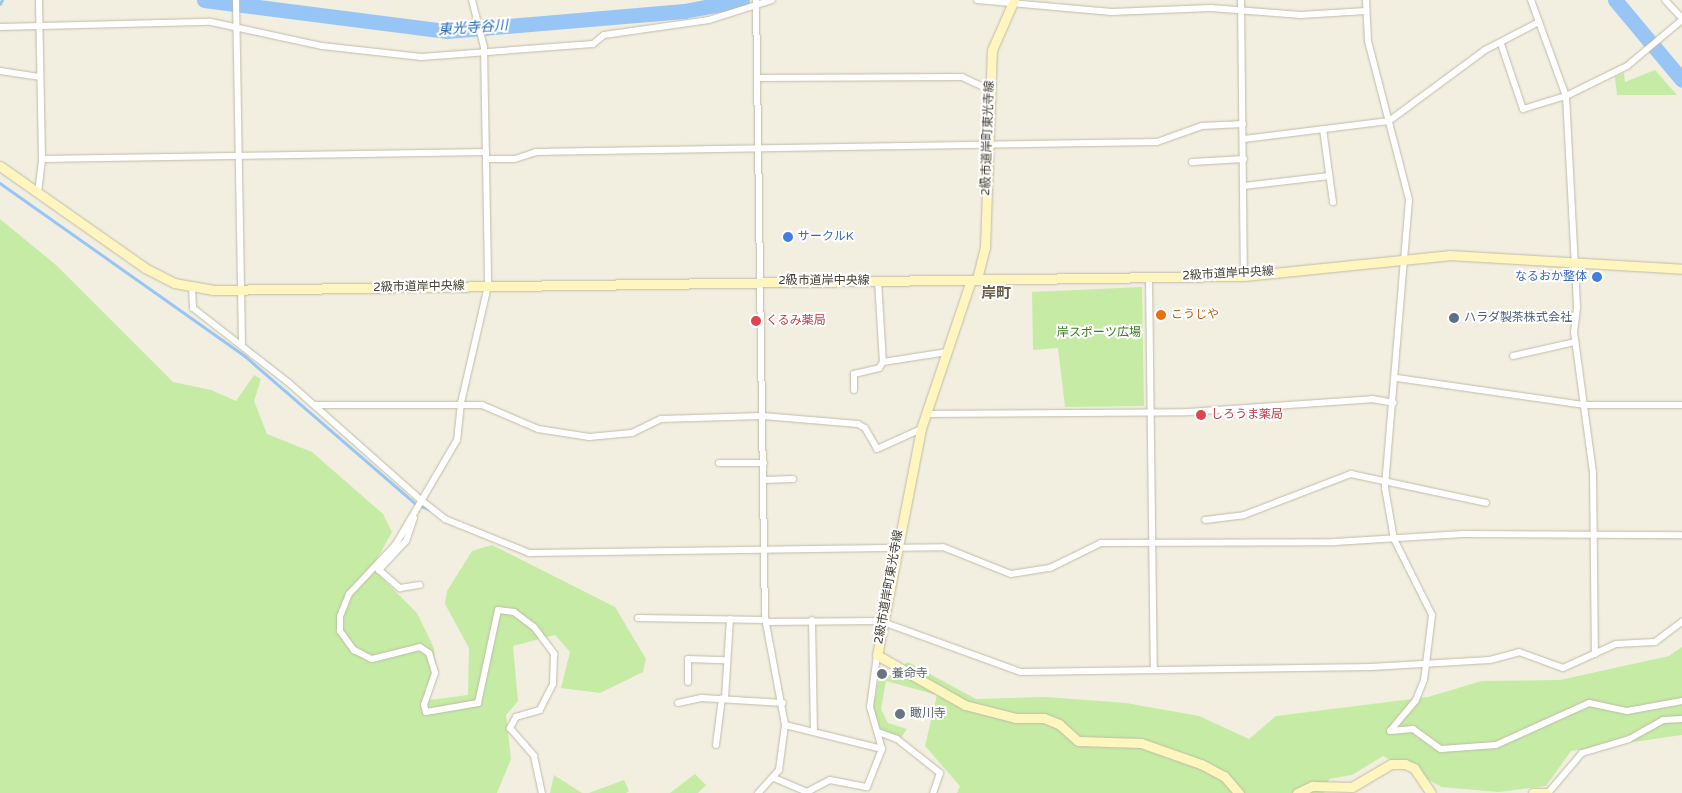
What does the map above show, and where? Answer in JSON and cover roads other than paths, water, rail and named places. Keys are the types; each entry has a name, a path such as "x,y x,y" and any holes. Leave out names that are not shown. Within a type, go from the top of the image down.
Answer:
{"street":[{"path":"38,193 42,159 39,0"},
{"path":"236,0 242,345"},
{"path":"472,0 477,12 484,49 488,286 461,402 455,449 421,500 396,544 350,594 340,616 340,631 354,650 372,659 420,647 429,653 435,673 424,706 426,712 478,703 498,610 514,612 534,627 554,654 552,684 540,710 516,717 510,728 534,756 542,793"},
{"path":"0,27 184,20 237,27 322,46 400,55 593,44 604,35 709,20 756,3 772,0"},
{"path":"977,0 1112,12 1241,9 1301,15 1366,11"},
{"path":"1241,0 1244,276"},
{"path":"1366,0 1368,41 1409,200 1397,378 1387,481 1394,539 1431,606 1426,663 1416,700 1390,731 1413,729 1441,749 1506,743 1537,724 1589,703 1627,711 1682,701"},
{"path":"1531,0 1566,96 1576,342 1593,472 1592,537 1595,654"},
{"path":"1501,44 1524,109 1566,96 1646,52 1682,19 1666,0"},
{"name":"2級市道岸町東光寺線","path":"1013,2 992,50 987,145 985,248 921,429 880,621 876,655 964,704 1016,718 1044,718 1059,724 1078,741 1141,743 1209,768 1224,776 1239,793"},
{"path":"756,3 762,281 766,621 786,725 785,749 774,778 758,793"},
{"path":"1244,139 1389,121 1485,50 1501,44 1539,22"},
{"path":"0,71 40,77"},
{"path":"757,78 962,77 990,90"},
{"path":"42,159 239,154 486,155 515,159 536,152 1157,142 1202,126 1243,124"},
{"path":"1323,129 1333,202"},
{"path":"1192,162 1244,159"},
{"name":"2級市道岸中央線","path":"0,166 145,268 192,288 242,290 762,281 1244,276 1405,256 1682,269"},
{"path":"1244,186 1329,176"},
{"path":"1149,278 1154,670"},
{"path":"854,390 854,374 879,368 882,362 878,280"},
{"path":"192,288 194,308 314,405 445,519 529,553 943,547 1011,574 1050,568 1101,543 1152,544 1394,539 1463,534 1592,537 1682,535"},
{"path":"1513,356 1576,342"},
{"path":"882,362 947,352"},
{"path":"1397,378 1585,405 1682,405"},
{"path":"926,414 1151,412 1298,400 1372,399 1394,404"},
{"path":"314,405 461,402 482,405 538,429 588,437 632,432 661,419 763,416 858,424 865,428 877,449 921,429"},
{"path":"719,462 764,463"},
{"path":"1205,520 1244,515 1344,476 1387,481 1486,503"},
{"path":"764,480 793,479"},
{"path":"416,509 406,541 379,570 400,588 420,585"},
{"path":"638,618 880,621 1021,672 1426,663 1490,660 1519,652 1563,668 1616,644 1654,642 1682,622"},
{"path":"716,745 723,698 724,660 730,619"},
{"path":"812,620 814,732"},
{"path":"774,778 807,792 830,780 868,787 882,749 870,707 876,655"},
{"path":"688,682 688,659 724,660"},
{"path":"678,703 723,698 783,703"},
{"path":"1533,793 1547,793 1582,753 1629,739 1663,720 1682,719"},
{"path":"786,725 882,749"},
{"path":"878,732 897,739 940,773 934,793"},
{"path":"1297,793 1312,786 1352,787 1398,764 1414,768 1431,793"}],"waterway":[{"path":"0,4 2,0"},
{"name":"東光寺谷川","path":"204,0 447,31 684,11 742,0"},
{"name":"東光寺谷川","path":"1615,0 1682,80"},
{"path":"0,183 245,356 416,504 431,510"}],"place":[{"name":"サークルK","path":"788,237"},
{"name":"なるおか整体","path":"1597,277"},
{"name":"こうじや","path":"1161,315"},
{"name":"ハラダ製茶株式会社","path":"1454,318"},
{"name":"くるみ薬局","path":"756,321"},
{"name":"しろうま薬局","path":"1201,415"},
{"name":"養命寺","path":"882,674"},
{"name":"瞰川寺","path":"900,714"}],"district":[{"name":"岸町","path":"996,294"}],"park label":[{"name":"岸スポーツ広場","path":"1099,333"}]}
